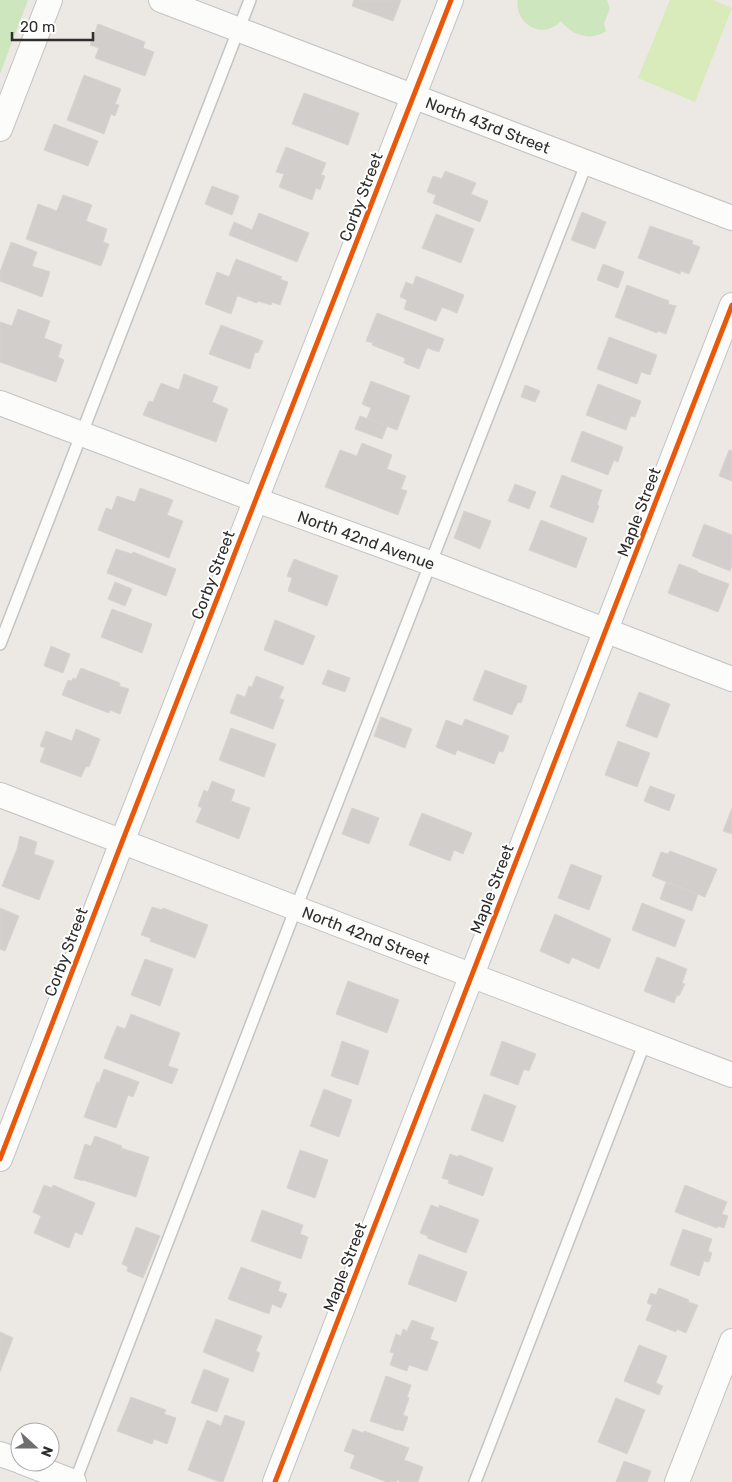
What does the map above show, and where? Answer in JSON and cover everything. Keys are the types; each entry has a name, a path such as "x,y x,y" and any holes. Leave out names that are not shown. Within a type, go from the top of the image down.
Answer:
{"street":[{"path":"0,129 50,0"},
{"name":"North 43rd Street","path":"161,0 732,218"},
{"name":"Corby Street","path":"0,1159 451,0"},
{"name":"Maple Street","path":"275,1482 732,305"},
{"name":"North 42nd Avenue","path":"0,403 256,500 430,563 732,679"},
{"name":"North 42nd Street","path":"0,795 645,1042 730,1068"},
{"path":"677,1482 732,1341"},
{"path":"48,1472 74,1482"}],"lane":[{"path":"0,644 250,0"},
{"path":"74,1482 587,162"},
{"path":"475,1482 645,1042"}],"green space":[{"path":"0,0 28,0 0,74"},
{"path":"518,0 607,0 610,9 604,23 606,31 594,36 582,35 570,30 561,21 556,26 548,29 534,28 523,20 518,7"},
{"path":"670,0 713,0 732,8 695,102 638,78"}],"building":[{"path":"354,0 401,0 393,21 352,6"},
{"path":"98,24 145,42 143,48 154,52 145,76 95,58 99,48 90,45"},
{"path":"84,75 121,89 115,104 119,105 115,116 111,114 104,134 67,120"},
{"path":"304,93 359,113 348,145 292,124"},
{"path":"54,124 98,141 88,166 44,150"},
{"path":"286,147 326,163 321,175 325,176 320,190 316,188 312,200 279,187 284,174 276,172"},
{"path":"445,171 476,183 471,194 488,201 480,222 433,203 436,195 427,192 433,176 442,179"},
{"path":"212,186 239,196 232,215 205,204"},
{"path":"63,195 92,205 86,221 107,229 103,242 109,244 101,266 26,239 38,204 57,211"},
{"path":"582,212 606,222 595,249 571,240"},
{"path":"259,213 309,233 297,262 229,235 234,222 252,230"},
{"path":"436,214 474,229 461,263 422,248"},
{"path":"650,226 693,241 692,244 700,247 689,274 681,271 680,274 638,258"},
{"path":"11,242 37,252 32,266 50,272 42,297 0,281 0,272"},
{"path":"236,259 282,277 280,279 288,282 280,305 272,302 271,305 258,301 257,303 238,296 238,294 231,314 205,304 217,272 229,277"},
{"path":"603,264 624,272 618,288 597,280"},
{"path":"416,276 464,295 457,313 442,307 436,321 404,309 407,300 400,297 406,282 413,285"},
{"path":"627,285 669,301 668,304 676,306 666,334 658,331 657,333 615,317"},
{"path":"18,309 50,321 44,338 62,345 58,357 64,360 56,382 0,362 0,322 12,326"},
{"path":"377,313 444,339 439,352 427,348 419,369 404,363 405,358 372,345 373,343 366,341"},
{"path":"221,325 263,341 258,353 255,352 250,369 209,354"},
{"path":"609,337 657,355 650,375 641,372 637,384 597,369"},
{"path":"184,374 218,387 212,402 228,409 216,442 143,415 149,401 153,402 161,383 179,390"},
{"path":"371,381 410,396 397,430 367,419 371,408 362,404"},
{"path":"598,384 641,401 635,417 631,416 626,430 586,415"},
{"path":"525,385 540,391 535,402 521,397"},
{"path":"360,416 387,426 382,439 355,429"},
{"path":"582,431 623,447 618,462 614,460 608,475 571,461"},
{"path":"362,443 392,455 387,469 406,476 401,489 407,491 398,515 325,487 340,450 357,456"},
{"path":"729,450 732,451 732,481 719,476"},
{"path":"562,475 602,490 593,523 550,507"},
{"path":"515,484 536,492 529,509 508,501"},
{"path":"140,488 173,500 167,515 183,521 169,558 98,530 106,508 112,510 117,496 135,502"},
{"path":"464,511 491,521 480,549 454,538"},
{"path":"541,520 587,538 576,568 529,550"},
{"path":"704,524 732,535 732,565 730,571 692,556"},
{"path":"116,549 132,554 133,552 176,569 166,596 107,573"},
{"path":"294,559 338,576 327,606 288,591 292,578 287,576"},
{"path":"679,564 729,584 718,612 668,593"},
{"path":"115,582 132,589 125,606 108,599"},
{"path":"112,609 152,624 142,653 101,637"},
{"path":"275,620 315,636 303,665 264,650"},
{"path":"51,646 70,654 63,673 44,666"},
{"path":"81,668 120,683 119,686 129,689 120,714 110,710 109,713 62,695 68,680 76,679"},
{"path":"328,670 350,678 345,692 322,684"},
{"path":"485,670 527,686 521,703 518,702 512,715 473,700"},
{"path":"256,676 284,687 279,698 284,700 273,729 230,713 237,694 245,697 249,686 252,687"},
{"path":"639,692 670,704 657,738 626,726"},
{"path":"381,717 412,729 405,748 374,736"},
{"path":"465,719 509,736 503,752 499,751 494,764 457,750 455,755 436,747 446,720 462,726"},
{"path":"231,728 276,744 264,777 219,760"},
{"path":"76,729 100,739 89,767 86,766 81,777 40,762 45,748 40,746 46,731 72,741"},
{"path":"618,741 650,753 637,787 605,775"},
{"path":"212,781 235,790 231,801 250,808 239,839 196,822 202,808 198,806 204,790 208,792"},
{"path":"650,786 675,795 669,811 644,801"},
{"path":"352,808 379,818 369,844 342,834"},
{"path":"732,808 732,834 723,831"},
{"path":"422,813 472,833 463,854 454,850 450,861 409,845"},
{"path":"20,836 37,842 34,854 54,861 39,900 2,886 17,849"},
{"path":"670,851 717,869 705,897 652,876 661,852 668,854"},
{"path":"571,864 602,876 589,910 558,898"},
{"path":"666,882 698,894 692,911 660,899"},
{"path":"642,903 685,920 675,947 632,930"},
{"path":"152,907 162,910 163,908 208,925 195,958 150,941 151,938 141,935"},
{"path":"0,908 19,916 5,951 0,949"},
{"path":"555,914 611,939 599,969 572,957 569,964 540,951"},
{"path":"657,957 687,969 682,983 685,984 674,1003 644,991"},
{"path":"145,959 173,969 160,1006 131,995"},
{"path":"348,981 399,1000 387,1033 336,1014"},
{"path":"131,1014 180,1033 168,1066 178,1069 172,1084 104,1058 117,1026 125,1029"},
{"path":"342,1041 369,1051 358,1085 331,1076"},
{"path":"502,1041 536,1054 529,1071 524,1069 518,1085 490,1075"},
{"path":"104,1069 139,1082 133,1097 128,1095 116,1128 84,1117"},
{"path":"324,1089 352,1100 339,1137 310,1126"},
{"path":"484,1094 516,1106 503,1142 471,1130"},
{"path":"95,1136 122,1146 121,1148 149,1157 136,1197 74,1178 85,1144 91,1146"},
{"path":"300,1150 328,1160 315,1198 287,1188"},
{"path":"450,1154 458,1157 459,1155 493,1168 483,1196 448,1183 449,1180 442,1178"},
{"path":"44,1185 52,1188 53,1185 95,1203 82,1235 75,1232 69,1248 34,1233 41,1216 33,1212"},
{"path":"685,1185 727,1202 722,1214 728,1216 724,1228 718,1226 717,1228 675,1212"},
{"path":"431,1205 439,1208 439,1205 479,1220 466,1253 427,1238 428,1236 420,1233"},
{"path":"262,1210 303,1225 300,1234 308,1237 301,1259 251,1241"},
{"path":"136,1227 160,1236 143,1278 127,1271 128,1267 122,1264"},
{"path":"683,1229 712,1239 708,1251 712,1253 709,1262 704,1261 699,1276 670,1265"},
{"path":"419,1254 467,1272 456,1302 408,1284"},
{"path":"241,1267 281,1282 278,1291 287,1294 281,1308 272,1304 269,1314 228,1299"},
{"path":"659,1288 698,1305 686,1333 677,1329 676,1332 646,1320 652,1305 647,1303 651,1293 656,1295"},
{"path":"216,1319 262,1336 256,1351 260,1353 253,1372 203,1352"},
{"path":"412,1320 434,1328 430,1339 438,1342 427,1371 409,1365 407,1371 390,1365 394,1353 390,1352 396,1334 401,1336 403,1329 407,1331"},
{"path":"0,1332 13,1338 0,1372"},
{"path":"639,1345 667,1356 656,1383 663,1386 659,1395 624,1381"},
{"path":"204,1369 229,1379 217,1412 191,1403"},
{"path":"386,1376 411,1385 403,1415 408,1417 403,1431 370,1421"},
{"path":"131,1397 166,1410 164,1414 176,1418 167,1444 154,1439 152,1444 117,1431"},
{"path":"616,1398 645,1410 627,1454 598,1442"},
{"path":"225,1415 245,1422 223,1482 220,1482 188,1470 207,1420 221,1426"},
{"path":"353,1429 363,1433 364,1431 409,1448 404,1460 423,1467 418,1482 401,1482 397,1480 396,1482 387,1482 350,1468 355,1455 344,1451"},
{"path":"624,1461 651,1471 647,1482 616,1482"}],"cycle path":[{"path":"0,1159 451,0"},
{"path":"275,1482 732,305"}]}
